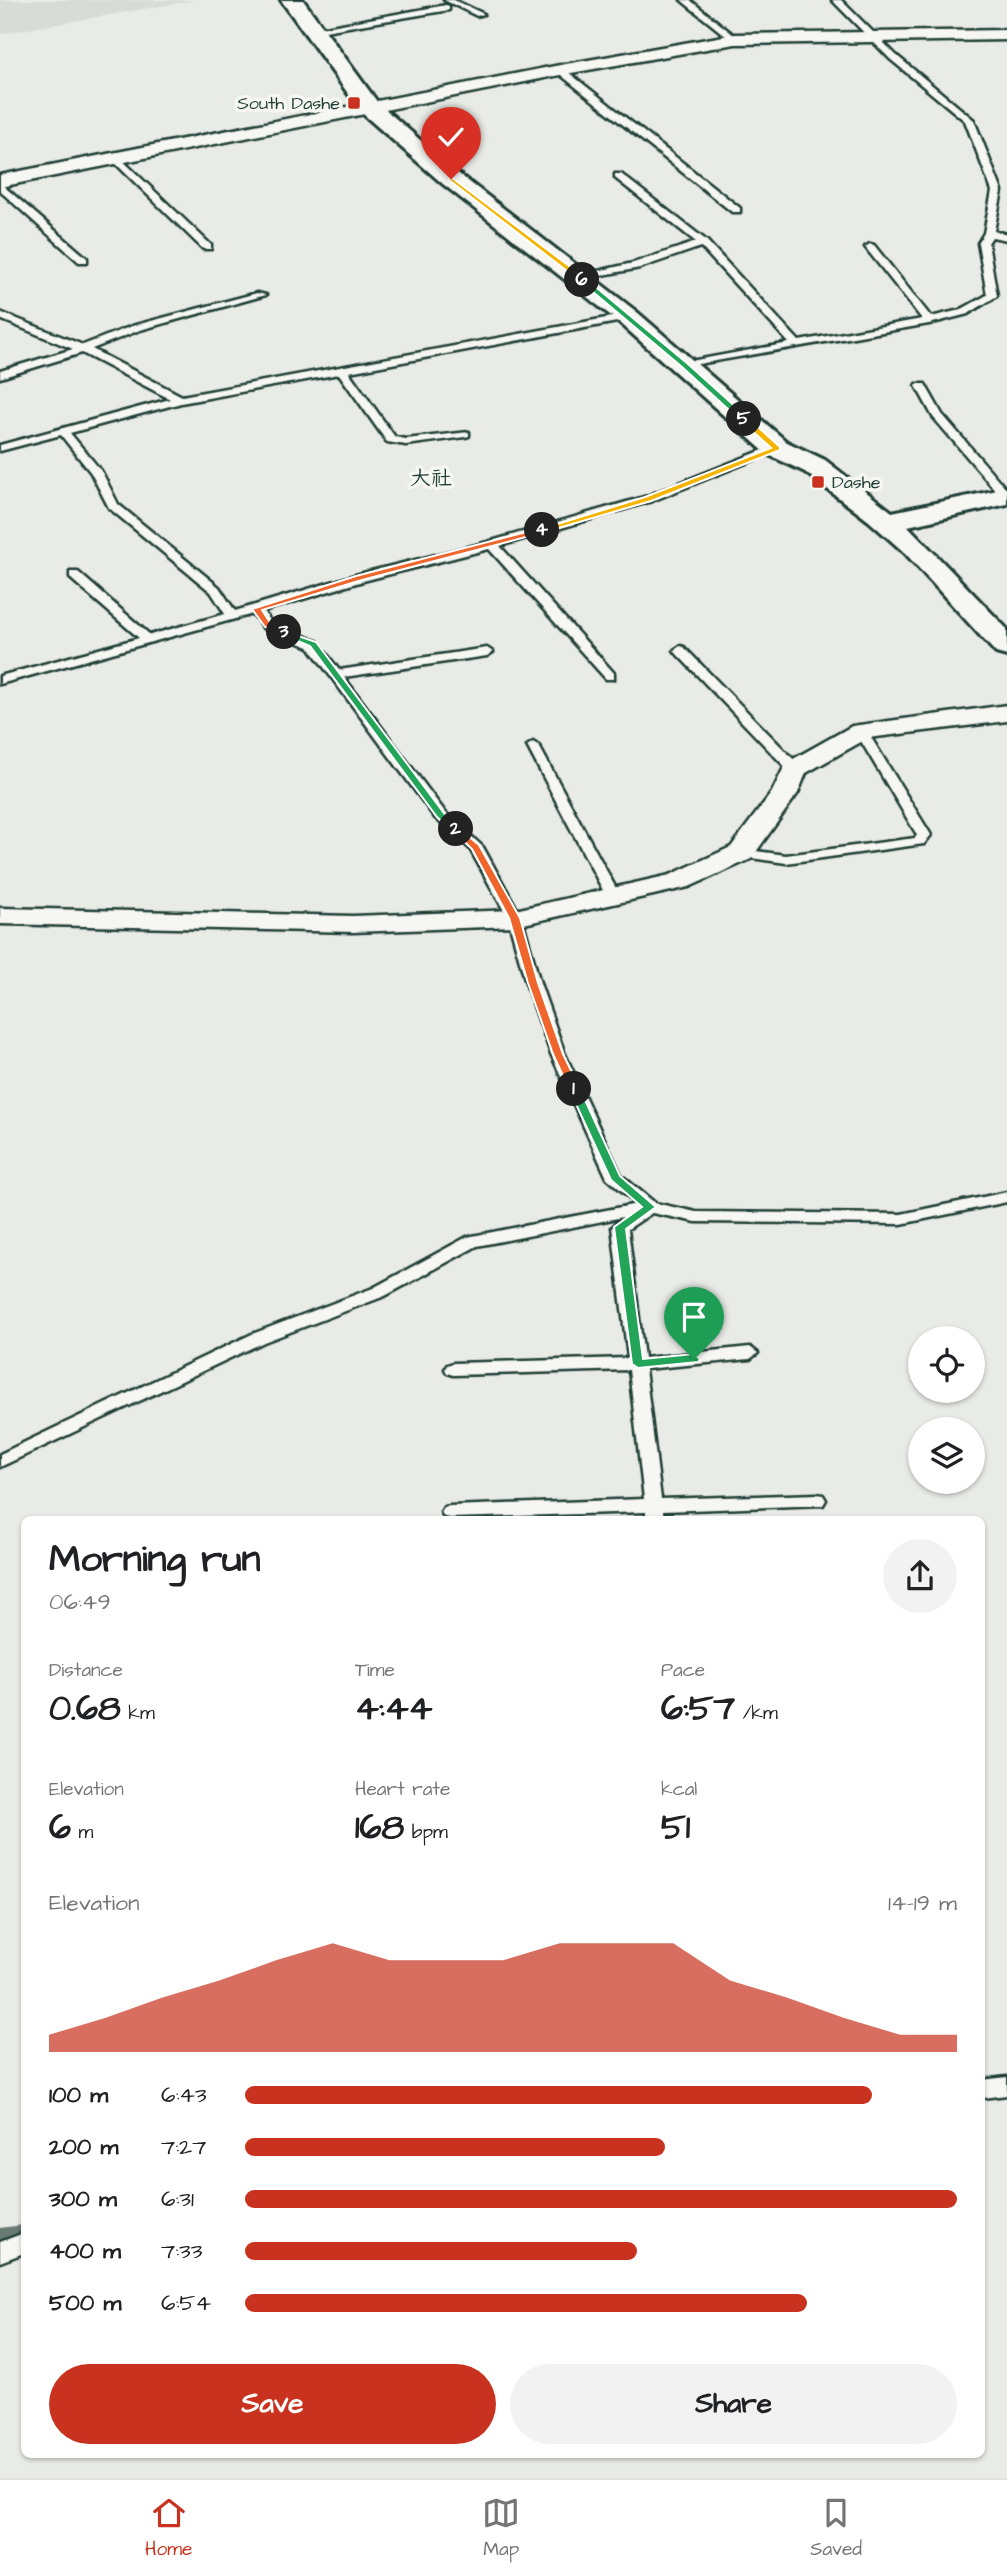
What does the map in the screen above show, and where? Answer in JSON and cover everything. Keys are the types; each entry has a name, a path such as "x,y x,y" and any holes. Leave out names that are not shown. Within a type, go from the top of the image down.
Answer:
{"street":[{"path":"292,0 370,108 451,179 628,317 777,449 805,460 835,479 915,547 1007,647"},
{"path":"0,181 561,70 735,39 1007,35"},
{"path":"885,522 1006,496"},
{"path":"0,916 353,924 514,918 679,881 741,853 785,793 795,769 861,731 1007,713"}],"lane":[{"path":"685,0 735,39"},
{"path":"836,0 893,57 969,120 1002,191 989,233 983,243 992,296"},
{"path":"313,30 447,4 469,6 480,14"},
{"path":"561,70 736,210"},
{"path":"115,158 207,247"},
{"path":"618,176 703,243 796,344"},
{"path":"0,186 83,260"},
{"path":"989,233 1007,237"},
{"path":"580,278 636,267 703,243"},
{"path":"870,247 929,321"},
{"path":"0,375 83,349 136,328 261,295"},
{"path":"685,365 929,321 964,312 992,296 1007,296"},
{"path":"0,315 83,349 180,400"},
{"path":"0,448 180,400 628,317"},
{"path":"342,370 391,440 406,442 465,434"},
{"path":"921,386 937,415 1006,496"},
{"path":"64,432 96,472 113,506 215,590 232,617"},
{"path":"0,680 232,617 359,578 492,545 648,499 777,449"},
{"path":"492,545 610,676"},
{"path":"74,575 148,639"},
{"path":"256,609 268,625 313,644 440,815 476,847 514,918 558,1054 615,1178 650,1207"},
{"path":"680,650 795,769"},
{"path":"334,675 487,652"},
{"path":"741,853 786,859 919,841 924,835 861,731"},
{"path":"533,746 612,894"},
{"path":"0,1461 258,1338 379,1292 473,1241 650,1207 696,1217 901,1219 1007,1197"},
{"path":"650,1207 620,1227 655,1513"},
{"path":"453,1369 638,1364 750,1353"},
{"path":"450,1511 655,1513 817,1500"},
{"path":"985,2089 1007,2086"},
{"path":"0,2252 21,2244"}],"shaded area":[{"path":"0,0 195,0 0,34"}],"waterway":[{"path":"0,2234 21,2231"}],"place":[{"name":"South Dashe","path":"354,103"},
{"name":"Dashe","path":"818,482"}],"district":[{"name":"大社","path":"431,478"}],"route":[{"path":"451,179 628,317 777,449 648,499 492,545 359,578 256,609 268,625 313,644 440,815 476,847 514,918 558,1054 615,1178 650,1207 620,1227 638,1364 694,1359"}]}
